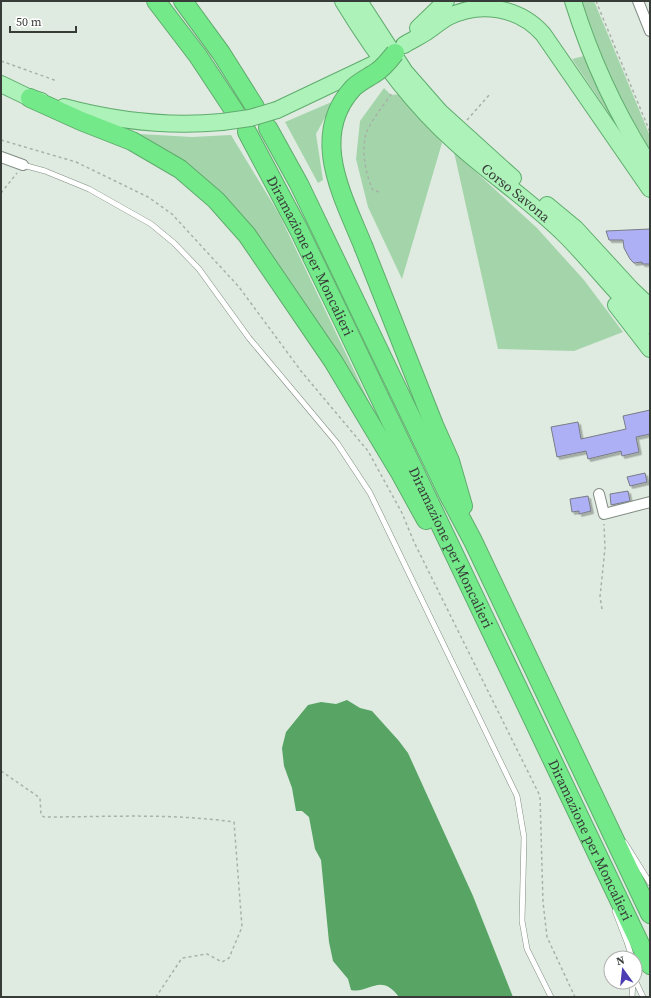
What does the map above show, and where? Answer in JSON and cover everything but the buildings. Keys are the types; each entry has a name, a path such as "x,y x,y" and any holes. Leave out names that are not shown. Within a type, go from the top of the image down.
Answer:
{"highway":[{"path":"156,1 198,56 228,117"},
{"path":"183,1 221,53 255,107"},
{"path":"399,49 380,70 359,83 349,93 339,110 331,144 332,161 336,178 434,425 450,461 474,541"},
{"path":"30,98 81,121 132,141 159,155 200,184 233,217 282,284 333,361 488,624"},
{"name":"Diramazione per Moncalieri","path":"268,128 299,184 448,494 474,541 650,914"},
{"name":"Diramazione per Moncalieri","path":"247,132 302,237 650,965"}],"main road":[{"name":"Corso Savona","path":"343,1 360,30 423,110 454,142 482,166 518,193 565,235 624,302 650,326"},
{"name":"Corso Savona","path":"359,1 406,72 440,112 515,179 572,234 626,294 650,317"},
{"path":"399,49 446,1"},
{"path":"573,1 582,30 610,96 650,166"},
{"path":"1,84 30,98 100,117 126,121 174,124 228,117 250,118 277,110 376,63 447,18 467,10 478,8 500,9 528,20 543,34 650,189"},
{"path":"482,166 595,279 650,349"},
{"path":"515,179 576,229 631,289 650,307"}],"street":[{"path":"638,1 650,31"},
{"path":"1,157 23,165"},
{"path":"599,494 604,514 650,502"}],"lane":[{"path":"23,165 89,189 151,224 174,243 199,269 249,338 337,443 370,493 407,574 443,640 516,796 524,837 522,876 524,928 527,949 551,997"},
{"path":"603,817 631,851 650,883"},
{"path":"607,875 612,902 629,950"}],"path":[{"path":"596,1 650,132"},
{"path":"1,61 57,82"},
{"path":"379,192 372,190 369,182 365,156 365,138 394,90 397,78"},
{"path":"459,130 491,93"},
{"path":"1,140 76,162 148,197 172,214 239,287 301,370 368,451 402,513 414,542 540,796 544,902 547,937 575,997"},
{"path":"1,193 11,183 23,165"},
{"path":"602,609 600,597 605,548 604,514"},
{"path":"1,771 40,798 41,815 44,817 145,817 214,819 234,822 242,926 229,958 222,962 207,954 182,958 156,997"}],"shaded area":[{"path":"581,1 594,1 650,136 650,150 611,82"},
{"path":"588,55 629,143 572,59"},
{"path":"384,88 391,95 402,94 442,143 402,279 368,207 356,159 360,121"},
{"path":"334,101 316,134 323,180 318,183 285,122"},
{"path":"140,134 192,137 231,135 279,214 374,412 294,287 245,218 207,181 166,150"},
{"path":"454,152 537,228 584,280 623,332 574,351 498,349"},
{"path":"347,700 360,708 372,711 408,753 473,896 513,997 399,997 386,986 380,985 364,989 351,990 348,979 333,961 329,942 321,860 315,849 309,817 302,811 296,811 292,788 284,766 282,748 286,732 308,705 321,702 336,704"}]}
